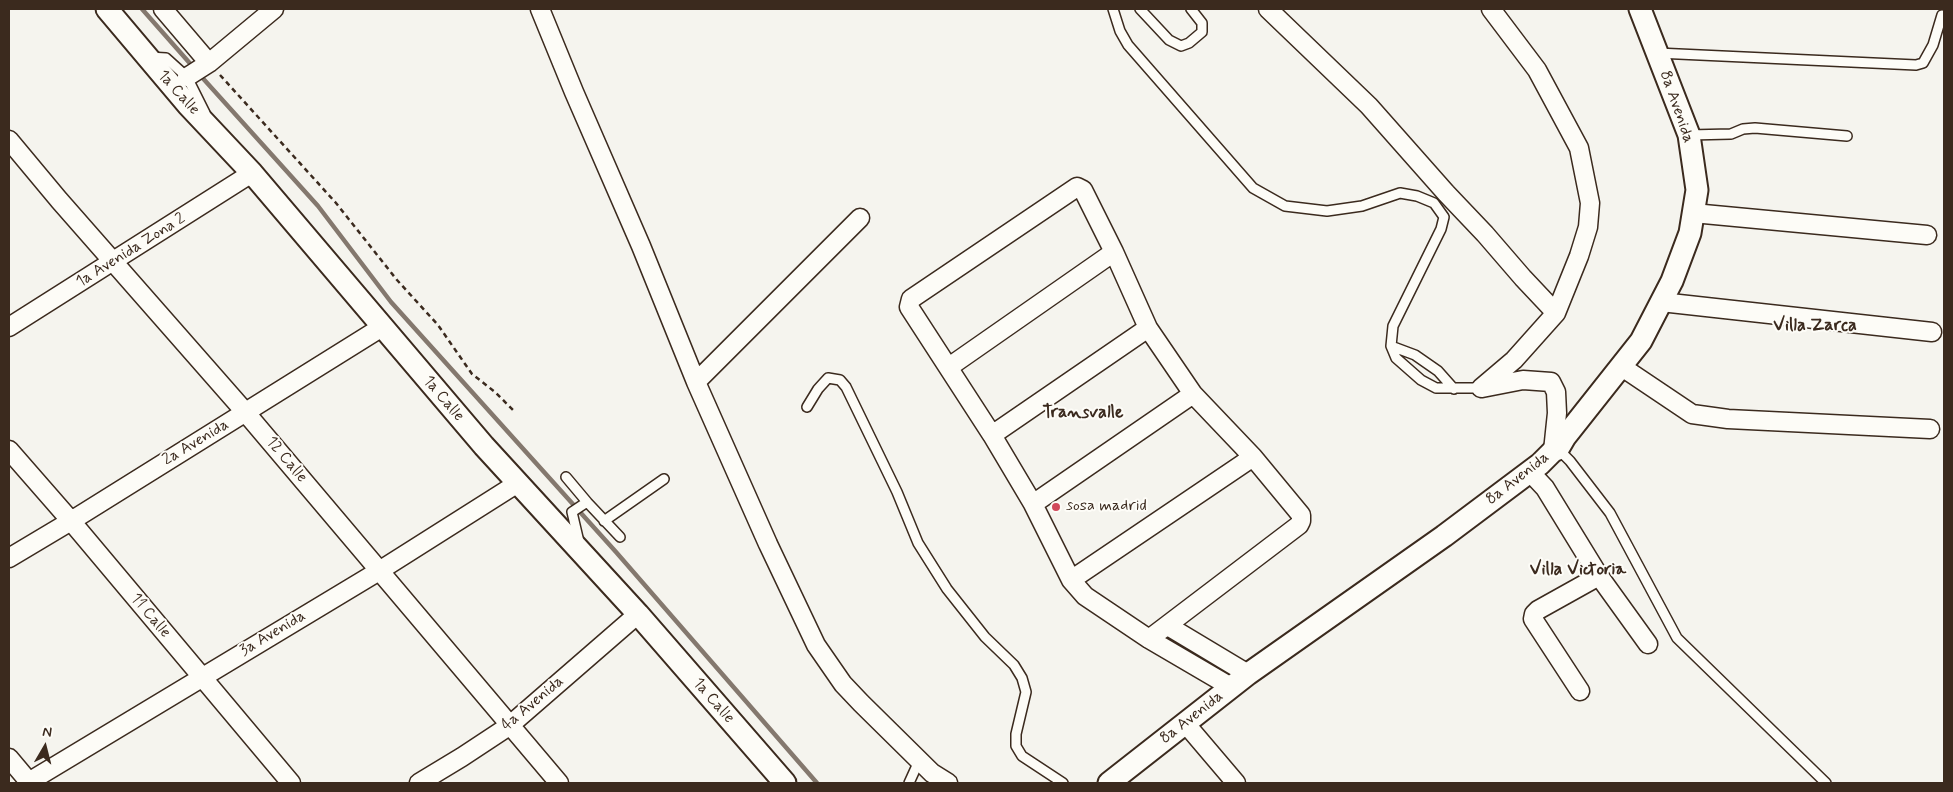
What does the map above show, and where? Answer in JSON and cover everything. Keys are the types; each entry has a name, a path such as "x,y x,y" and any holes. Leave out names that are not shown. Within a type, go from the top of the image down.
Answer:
{"street":[{"name":"1a Calle","path":"107,9 188,105 252,173 484,446 638,614 786,783"},
{"path":"163,9 205,65"},
{"path":"187,78 274,9"},
{"path":"540,9 641,246 696,382 768,544 816,645 843,684 932,773 948,783"},
{"path":"1268,9 1369,106 1556,313"},
{"path":"1481,388 1514,360 1556,313 1579,256 1588,227 1590,204 1579,148 1537,70 1492,9"},
{"name":"8a Avenida","path":"1109,783 1248,674 1444,536 1530,472 1556,450 1641,341 1672,281 1690,233 1697,190 1689,135 1640,9"},
{"name":"12 Calle","path":"9,140 59,200 246,413 559,783"},
{"name":"1a Avenida Zona 2","path":"9,327 252,173"},
{"path":"1148,639 1168,626 1298,525 1301,521 1301,515 1252,457 1193,394 1148,328 1114,252 1083,190 1077,187 912,299 909,307 949,367 1034,504 1071,580 1085,596 1148,639 1231,687"},
{"path":"1693,213 1927,235"},
{"path":"696,382 860,218"},
{"path":"949,367 1114,252"},
{"path":"1661,302 1932,332"},
{"name":"2a Avenida","path":"9,558 246,413 382,327"},
{"path":"992,435 1148,328"},
{"path":"1622,367 1692,414 1728,419 1930,430"},
{"path":"1481,388 1523,380 1550,382 1556,392 1556,450"},
{"path":"1034,504 1193,394"},
{"name":"11 Calle","path":"9,450 71,521 290,783"},
{"path":"1071,580 1252,457"},
{"path":"1530,472 1545,488 1599,576 1648,644"},
{"name":"3a Avenida","path":"28,783 379,571 518,483"},
{"path":"1580,691 1533,619 1534,614 1538,610 1599,576"},
{"name":"4a Avenida","path":"419,783 509,726 638,614"},
{"path":"1168,626 1248,674"},
{"path":"1185,723 1236,783"},
{"path":"9,758 28,783"}],"lane":[{"path":"1113,9 1120,31 1128,45 1253,188 1285,206 1327,210 1362,206 1400,193 1417,196 1434,203 1444,217 1441,229 1393,326 1391,346 1396,358 1421,380 1436,388 1481,388"},
{"path":"1140,9 1169,40 1180,46 1190,43 1202,32 1202,23 1191,9"},
{"path":"1656,53 1916,65 1923,63 1933,45 1942,15"},
{"path":"147,57 166,58 187,78 202,105 211,128"},
{"path":"1689,135 1731,134 1743,129 1755,128 1846,136"},
{"path":"1391,346 1415,355 1438,371 1454,389"},
{"path":"807,407 818,389 828,378 840,380 846,386 898,492 918,543 947,589 985,638 1014,665 1022,678 1026,692 1016,734 1016,746 1022,756 1063,783"},
{"path":"1556,450 1570,461 1610,513 1677,638 1826,783"},
{"path":"566,477 584,503 620,537"},
{"path":"604,521 664,479"},
{"path":"582,553 572,512 584,503"},
{"path":"910,783 920,761"}],"path":[{"path":"205,65 336,203 397,280 438,325 472,374 495,392 514,411"}],"waterway":[{"path":"142,9 194,68"},
{"path":"199,74 318,206 391,302 616,552 817,783"}],"place":[{"name":"sosa madrid","path":"1056,507"}],"district":[{"name":"Villa Zarca","path":"1815,326"},
{"name":"Transvalle","path":"1083,413"},
{"name":"Villa Victoria","path":"1578,570"}]}
